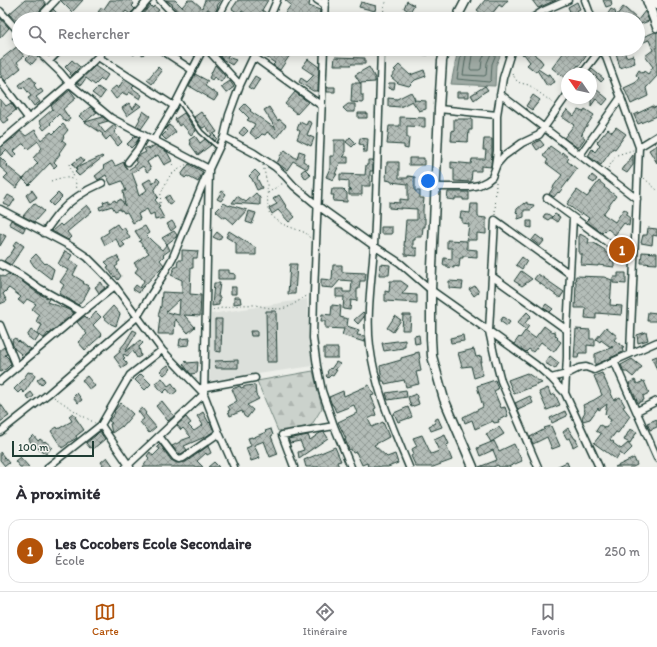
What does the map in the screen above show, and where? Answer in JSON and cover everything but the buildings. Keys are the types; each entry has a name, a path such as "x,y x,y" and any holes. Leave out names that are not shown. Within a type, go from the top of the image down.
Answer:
{"street":[{"path":"45,12 56,0"},
{"path":"138,12 148,0"},
{"path":"160,0 171,12"},
{"path":"220,12 226,0"},
{"path":"272,12 277,0"},
{"path":"317,0 325,3"},
{"path":"460,12 466,0"},
{"path":"542,12 568,0"},
{"path":"585,0 589,12"},
{"path":"647,0 657,27"},
{"path":"655,0 657,5"},
{"path":"0,11 12,24"},
{"path":"44,56 70,84 111,118 209,169"},
{"path":"49,61 54,56"},
{"path":"0,143 70,84 98,56 174,106"},
{"path":"171,56 192,70"},
{"path":"154,140 178,99 199,56"},
{"path":"213,56 240,85"},
{"path":"324,56 313,338 322,391 334,426 351,467"},
{"path":"381,56 374,246 369,324 370,346 380,394 409,467"},
{"path":"443,56 438,109 431,290 432,356 444,399 474,467"},
{"path":"495,172 497,151 497,115 500,94 510,56"},
{"path":"587,68 596,56"},
{"path":"605,56 639,147 630,353"},
{"path":"0,432 48,394 138,317 173,257 209,169 224,137 229,115 240,85 254,57 322,106"},
{"path":"0,81 28,118"},
{"path":"500,94 637,199"},
{"path":"580,155 621,97"},
{"path":"435,187 469,187 487,181 492,177 497,164 504,156 522,143 537,137 561,103"},
{"path":"438,109 497,115"},
{"path":"128,162 138,149 144,136"},
{"path":"639,147 657,136"},
{"path":"224,137 268,162 318,206 400,263 431,290 489,330 551,378 565,393 598,467"},
{"path":"209,169 203,390 219,433 234,467"},
{"path":"44,233 67,204 88,189 102,183"},
{"path":"547,198 634,262"},
{"path":"0,209 72,247 87,257 115,286 162,350 203,390"},
{"path":"565,393 573,218"},
{"path":"495,220 570,274"},
{"path":"495,220 489,330 501,381 538,467"},
{"path":"0,264 82,312"},
{"path":"492,277 567,330"},
{"path":"0,380 115,286"},
{"path":"0,325 17,367"},
{"path":"551,378 583,367 594,370 657,342"},
{"path":"48,467 100,425 130,376 162,350"},
{"path":"614,361 657,458"},
{"path":"100,425 128,466 203,390 255,378"},
{"path":"637,411 657,401"},
{"path":"294,467 282,435 334,426"},
{"path":"159,436 175,457 179,459 183,458 219,433"}],"lane":[{"path":"178,99 201,132 219,148"}],"path":[{"path":"384,12 387,0"},
{"path":"506,66 516,80 529,86 558,107"},
{"path":"604,174 617,155 639,147"},
{"path":"160,202 160,193 169,177 191,160"},
{"path":"69,164 75,180 77,189 76,192"},
{"path":"172,164 177,170"},
{"path":"263,166 268,211 282,224 306,233 310,237 316,250"},
{"path":"495,172 495,220"},
{"path":"638,173 657,190"},
{"path":"50,181 67,178 75,180"},
{"path":"267,193 281,184 294,186"},
{"path":"206,311 242,305 278,309 285,308 314,293"},
{"path":"48,394 89,421 100,425"}],"shaded area":[{"path":"307,299 313,366 209,381 211,314"}],"green space":[{"path":"313,371 322,408 311,426 278,431 257,381"}],"water":[{"path":"457,56 500,56 496,65 495,86 451,84"}],"place":[{"name":"Les Cocobers Ecole Secondaire","path":"622,250"}]}
